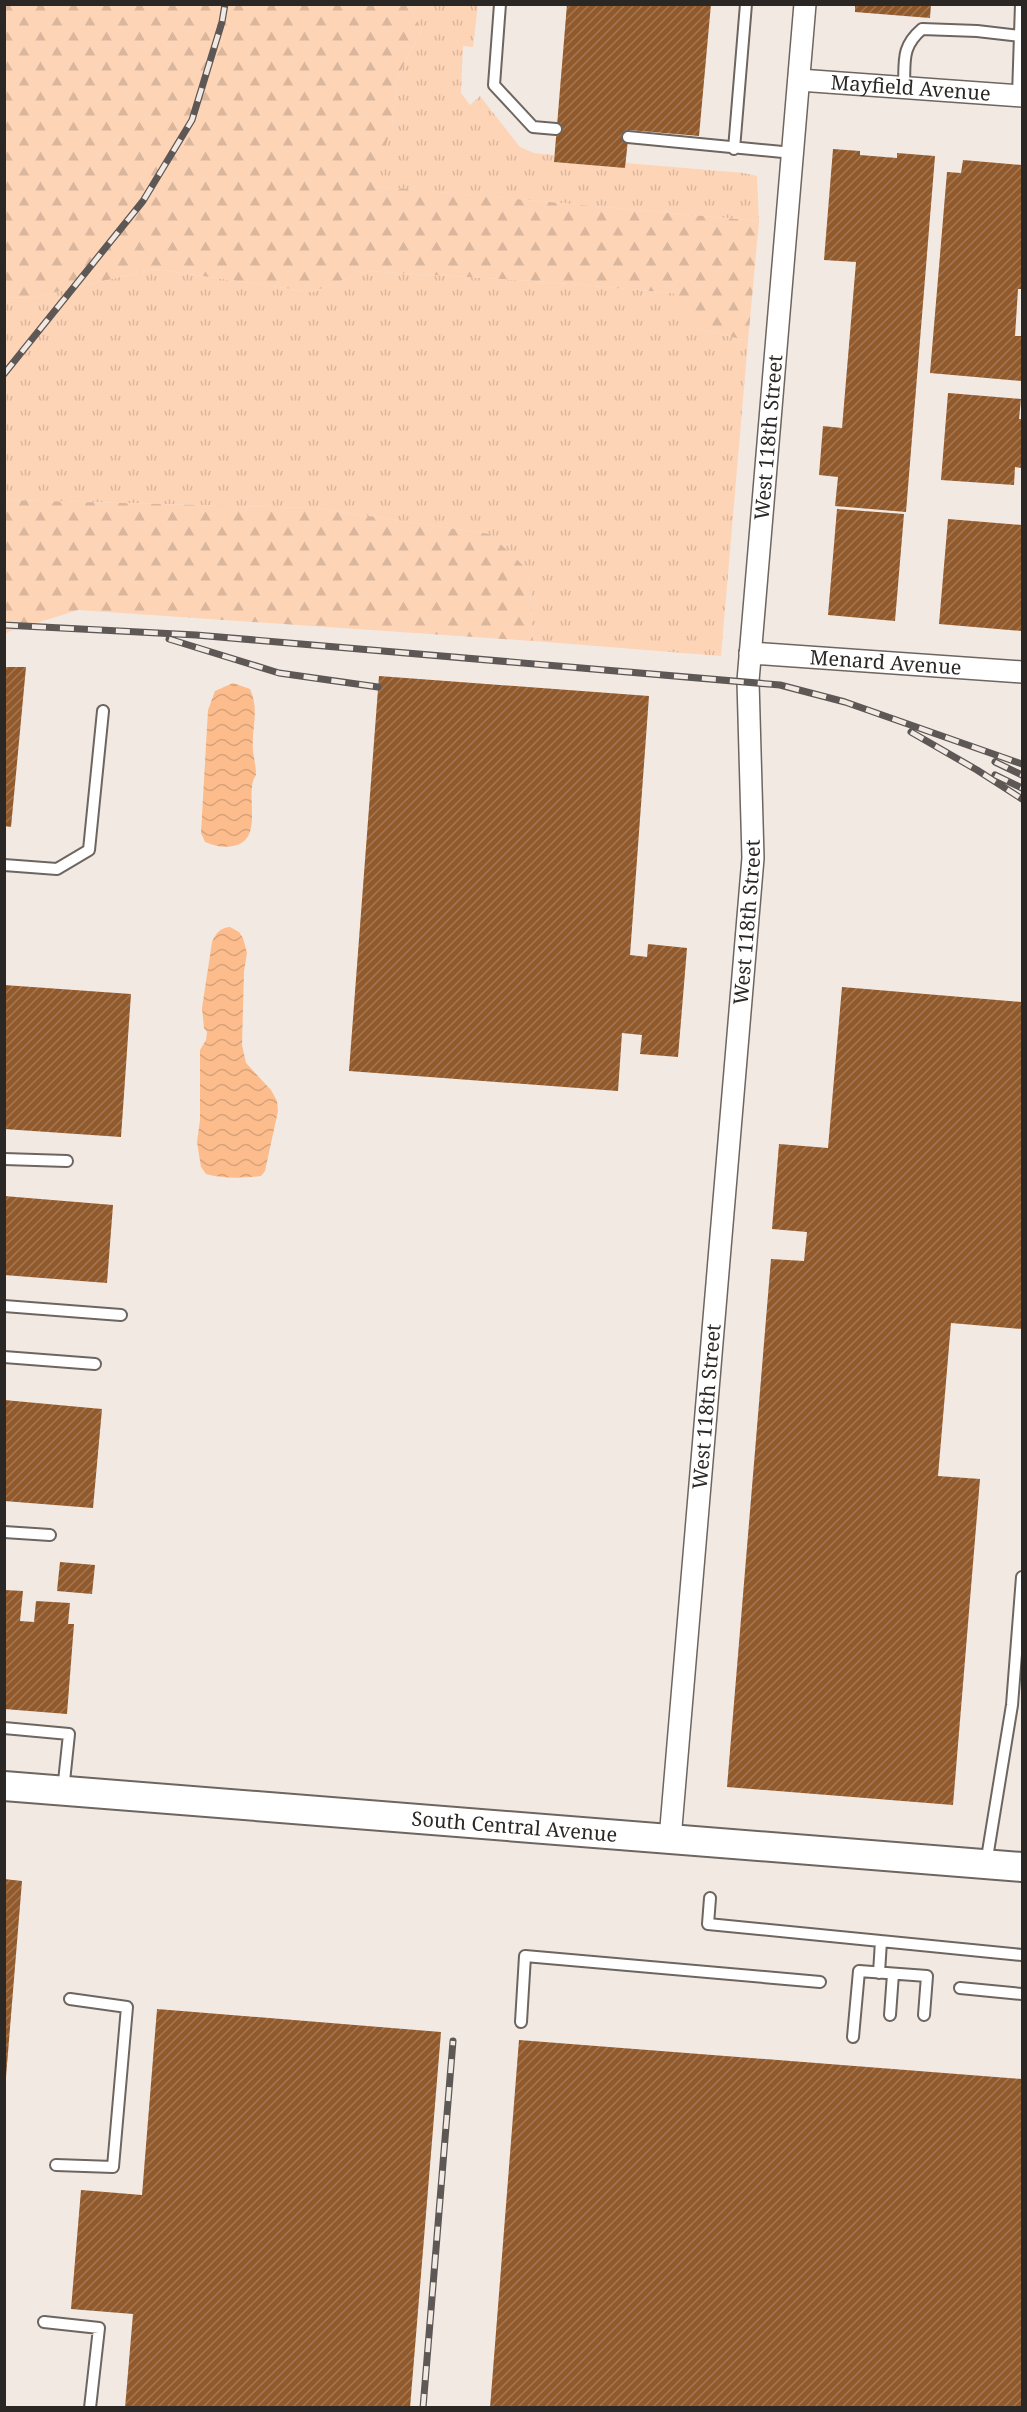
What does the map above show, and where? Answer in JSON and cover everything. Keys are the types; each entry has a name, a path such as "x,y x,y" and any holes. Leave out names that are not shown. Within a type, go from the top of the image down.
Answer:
{"street":[{"name":"West 118th Street","path":"670,1839 753,858 748,681 805,4"},
{"name":"Mayfield Avenue","path":"799,80 1020,96"},
{"name":"Menard Avenue","path":"750,653 1023,672"},
{"name":"South Central Avenue","path":"4,1786 1023,1867"}],"lane":[{"path":"500,4 494,85 533,127 556,129"},
{"path":"734,149 746,4"},
{"path":"1020,96 1021,4"},
{"path":"904,87 909,40 922,29 977,31 1020,36"},
{"path":"628,137 793,153"},
{"path":"4,865 57,870 89,850 103,711"},
{"path":"4,1159 66,1161"},
{"path":"4,1306 121,1315"},
{"path":"4,1358 95,1364"},
{"path":"4,1532 50,1535"},
{"path":"986,1864 1012,1705 1023,1577"},
{"path":"4,1728 69,1734 63,1791"},
{"path":"710,1898 708,1924 1023,1955"},
{"path":"879,1973 881,1941"},
{"path":"521,2022 525,1956 819,1982"},
{"path":"853,2037 859,1971 927,1976 924,2015"},
{"path":"890,2015 893,1974"},
{"path":"960,1988 1023,1994"},
{"path":"56,2165 113,2167 127,2007 70,1998"},
{"path":"44,2322 99,2328 90,2408"}],"green space":[{"path":"4,5 408,5 422,30 398,76 392,125 374,186 759,221 748,341 700,329 673,293 535,281 366,271 312,292 154,269 31,298 5,297"},
{"path":"408,5 478,5 473,47 463,46 461,93 470,105 480,96 520,147 534,153 554,155 554,162 625,168 626,163 757,176 759,221 373,186 392,125 398,76 422,30"},
{"path":"154,269 312,292 366,271 535,281 674,293 700,329 748,341 721,656 533,641 529,571 490,534 314,508 5,500 4,297 31,298"},
{"path":"5,500 314,508 490,534 529,571 533,641 78,610 5,633"}],"water":[{"path":"233,683 250,689 253,697 255,713 253,751 256,775 253,783 249,835 243,842 222,847 205,842 201,833 208,710 215,691"},
{"path":"230,927 239,932 243,938 247,953 244,971 242,1045 246,1063 271,1090 277,1101 278,1111 265,1171 261,1176 234,1178 206,1174 201,1167 197,1142 200,1120 200,1050 206,1040 207,1032 204,1028 202,1008 212,942 219,932"}],"building":[{"path":"567,4 711,4 699,136 629,130 625,168 554,162"},
{"path":"855,4 931,4 930,18 855,12"},
{"path":"833,149 860,151 860,155 897,158 897,153 935,156 906,512 835,506 838,477 819,475 823,426 842,428 856,262 824,260"},
{"path":"963,160 1022,165 1022,289 1018,289 1015,336 1022,336 1022,381 930,373 947,172 961,173"},
{"path":"948,393 1021,399 1019,419 1022,419 1022,468 1015,467 1014,485 941,480"},
{"path":"837,509 904,514 895,621 828,615"},
{"path":"948,519 1022,525 1022,631 939,624"},
{"path":"4,667 26,667 11,827 4,826"},
{"path":"379,676 649,696 630,955 647,957 648,944 687,948 678,1057 640,1054 642,1035 622,1033 618,1091 349,1071"},
{"path":"4,985 131,994 121,1137 4,1129"},
{"path":"842,987 1022,1002 1022,1329 951,1323 938,1476 980,1479 953,1805 727,1787 771,1259 804,1261 807,1232 772,1229 779,1144 828,1148"},
{"path":"4,1196 113,1205 107,1283 4,1275"},
{"path":"4,1400 102,1409 93,1508 4,1501"},
{"path":"60,1562 95,1565 92,1594 57,1591"},
{"path":"4,1590 23,1591 20,1621 34,1622 36,1601 70,1603 68,1624 74,1624 67,1714 4,1709"},
{"path":"4,1879 22,1881 6,2077 4,2077"},
{"path":"157,2009 441,2032 410,2408 125,2408 133,2314 71,2309 81,2190 142,2195"},
{"path":"519,2040 1022,2079 1022,2408 490,2408"}],"railway":[{"path":"4,374 143,201 192,120 222,22 225,4"},
{"path":"4,625 196,635 780,685 845,702 1022,764"},
{"path":"169,639 279,673 378,687"},
{"path":"911,732 1022,799"},
{"path":"995,762 1022,775"},
{"path":"995,775 1022,788"},
{"path":"423,2408 453,2041"}]}
